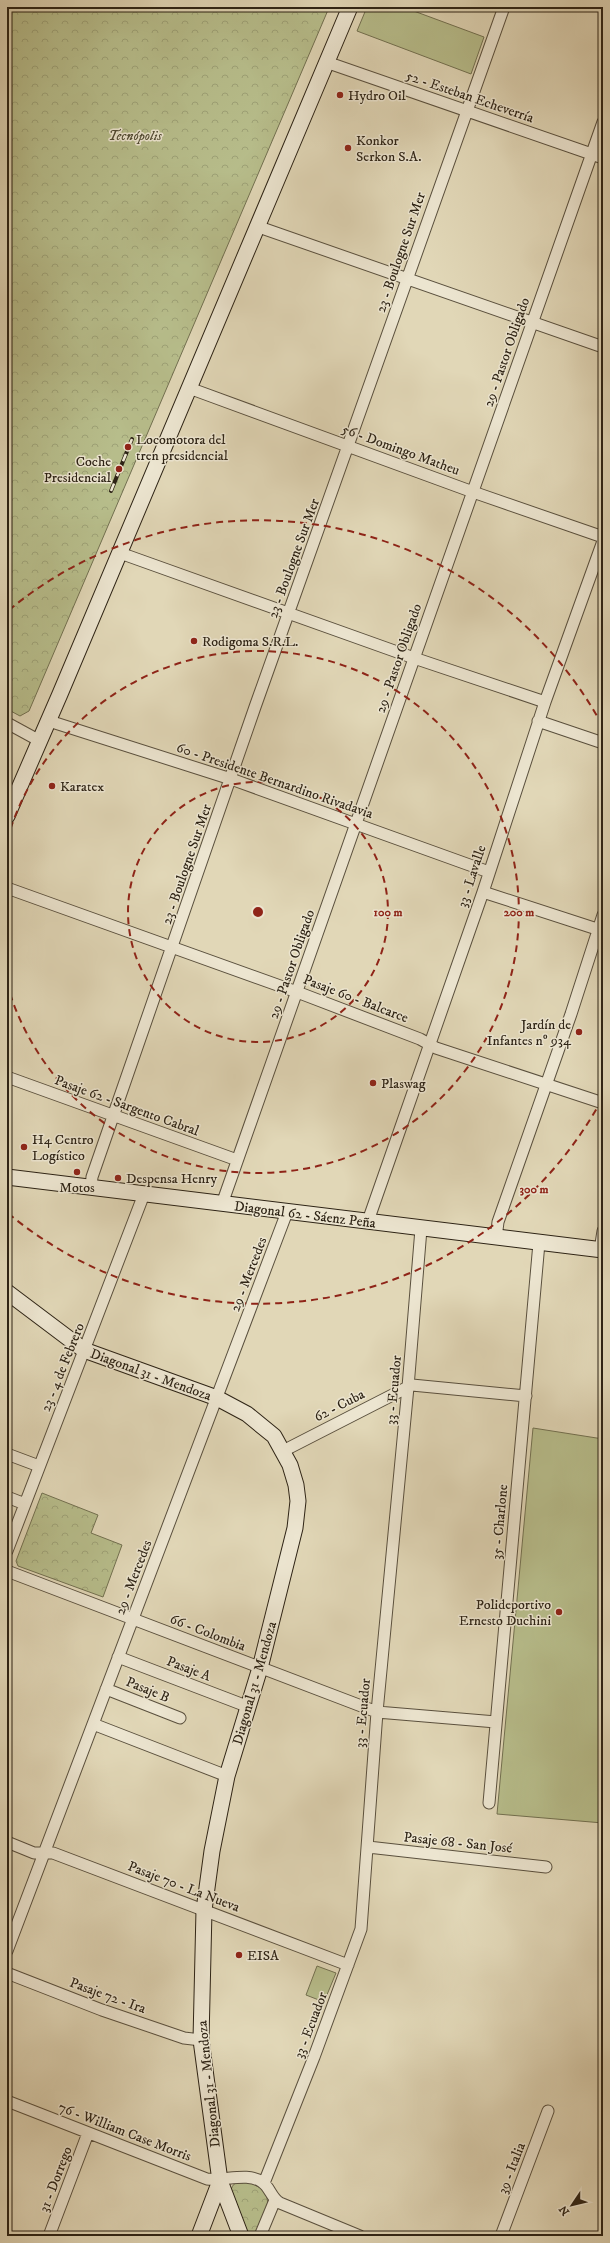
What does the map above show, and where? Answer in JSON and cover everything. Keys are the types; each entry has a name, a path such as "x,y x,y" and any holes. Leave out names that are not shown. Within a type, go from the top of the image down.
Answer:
{"street":[{"path":"7,816 49,721 256,226 350,7"},
{"name":"23 - Boulogne Sur Mer","path":"91,1188 92,1177 289,613 466,110 504,7"},
{"name":"52 - Esteban Echeverría","path":"326,62 603,158"},
{"name":"29 - Pastor Obligado","path":"222,1204 603,122"},
{"path":"256,226 603,347"},
{"name":"56 - Domingo Matheu","path":"189,388 348,445 602,543"},
{"name":"33 - Lavalle","path":"368,1221 483,892 538,721 602,543"},
{"path":"120,553 414,658 545,702"},
{"name":"60 - Presidente Bernardino Rivadavia","path":"49,721 231,779 489,872"},
{"path":"538,721 603,743"},
{"path":"7,723 40,741"},
{"name":"Pasaje 60 - Balcarce","path":"7,888 297,992 436,1048 547,1083 603,1103"},
{"path":"483,892 600,930"},
{"path":"496,1238 498,1222 600,930 603,915"},
{"name":"Pasaje 62 - Sargento Cabral","path":"7,1077 237,1160"},
{"name":"Diagonal 62 - Sáenz Peña","path":"7,1177 601,1250"},
{"name":"23 - 4 de Febrero","path":"7,1551 144,1194"},
{"name":"29 - Mercedes","path":"7,1952 287,1212"},
{"name":"33 - Ecuador","path":"264,2183 361,1929 377,1712 408,1386 421,1228"},
{"path":"601,1250 603,1231"},
{"name":"35 - Charlone","path":"489,1803 539,1243"},
{"name":"Diagonal 31 - Mendoza","path":"7,1292 84,1350 217,1398 257,1421 274,1436 283,1451 296,1485 297,1517 260,1668 227,1776 211,1857 204,1910 201,2040 220,2181 241,2236"},
{"path":"408,1386 416,1385 526,1396"},
{"name":"62 - Cuba","path":"283,1451 408,1386"},
{"path":"7,1454 39,1466"},
{"path":"7,1497 25,1504"},
{"name":"66 - Colombia","path":"7,1571 377,1712 496,1722"},
{"name":"Pasaje A","path":"118,1658 249,1707"},
{"name":"Pasaje B","path":"106,1688 180,1718"},
{"path":"93,1724 227,1776"},
{"name":"Pasaje 70 - La Nueva","path":"7,1842 34,1853 53,1853 348,1966"},
{"name":"Pasaje 68 - San José","path":"368,1847 546,1867"},
{"name":"Pasaje 72 - Ira","path":"7,1973 146,2025 184,2038 201,2040"},
{"name":"76 - William Case Morris","path":"7,2101 207,2179 220,2181 248,2176 264,2183"},
{"name":"39 - Italia","path":"501,2236 548,2111"},
{"name":"31 - Dorrego","path":"49,2236 88,2133"},
{"path":"199,2236 220,2181"},
{"path":"264,2183 275,2200 353,2235"},
{"path":"260,2236 275,2200"}],"green space":[{"name":"Tecnópolis","path":"7,7 319,7 328,10 29,711 20,716 7,709"},
{"path":"367,7 403,7 484,37 471,74 357,31"},
{"name":"Polideportivo Ernesto Duchini","path":"533,1428 603,1439 603,1823 497,1814"},
{"path":"42,1493 98,1515 91,1533 122,1545 103,1597 18,1566 16,1561"},
{"path":"317,1966 336,1973 324,2002 306,1995"},
{"path":"244,2180 263,2190 268,2203 255,2236 247,2234 231,2191 237,2182"}],"railway":[{"path":"111,491 132,439"}],"place":[{"name":"Hydro Oil","path":"340,95"},
{"name":"Konkor Serkon S.A.","path":"348,148"},
{"name":"Locomotora del tren presidencial","path":"128,447"},
{"name":"Coche Presidencial","path":"119,469"},
{"name":"Rodigoma S.R.L.","path":"194,641"},
{"name":"Karatex","path":"52,786"},
{"name":"Jardín de Infantes nº 934","path":"579,1032"},
{"name":"Plaswag","path":"373,1083"},
{"name":"H4 Centro Logístico","path":"24,1147"},
{"name":"Motos","path":"77,1172"},
{"name":"Despensa Henry","path":"118,1178"},
{"name":"Polideportivo Ernesto Duchini","path":"559,1612"},
{"name":"EISA","path":"239,1955"}]}
